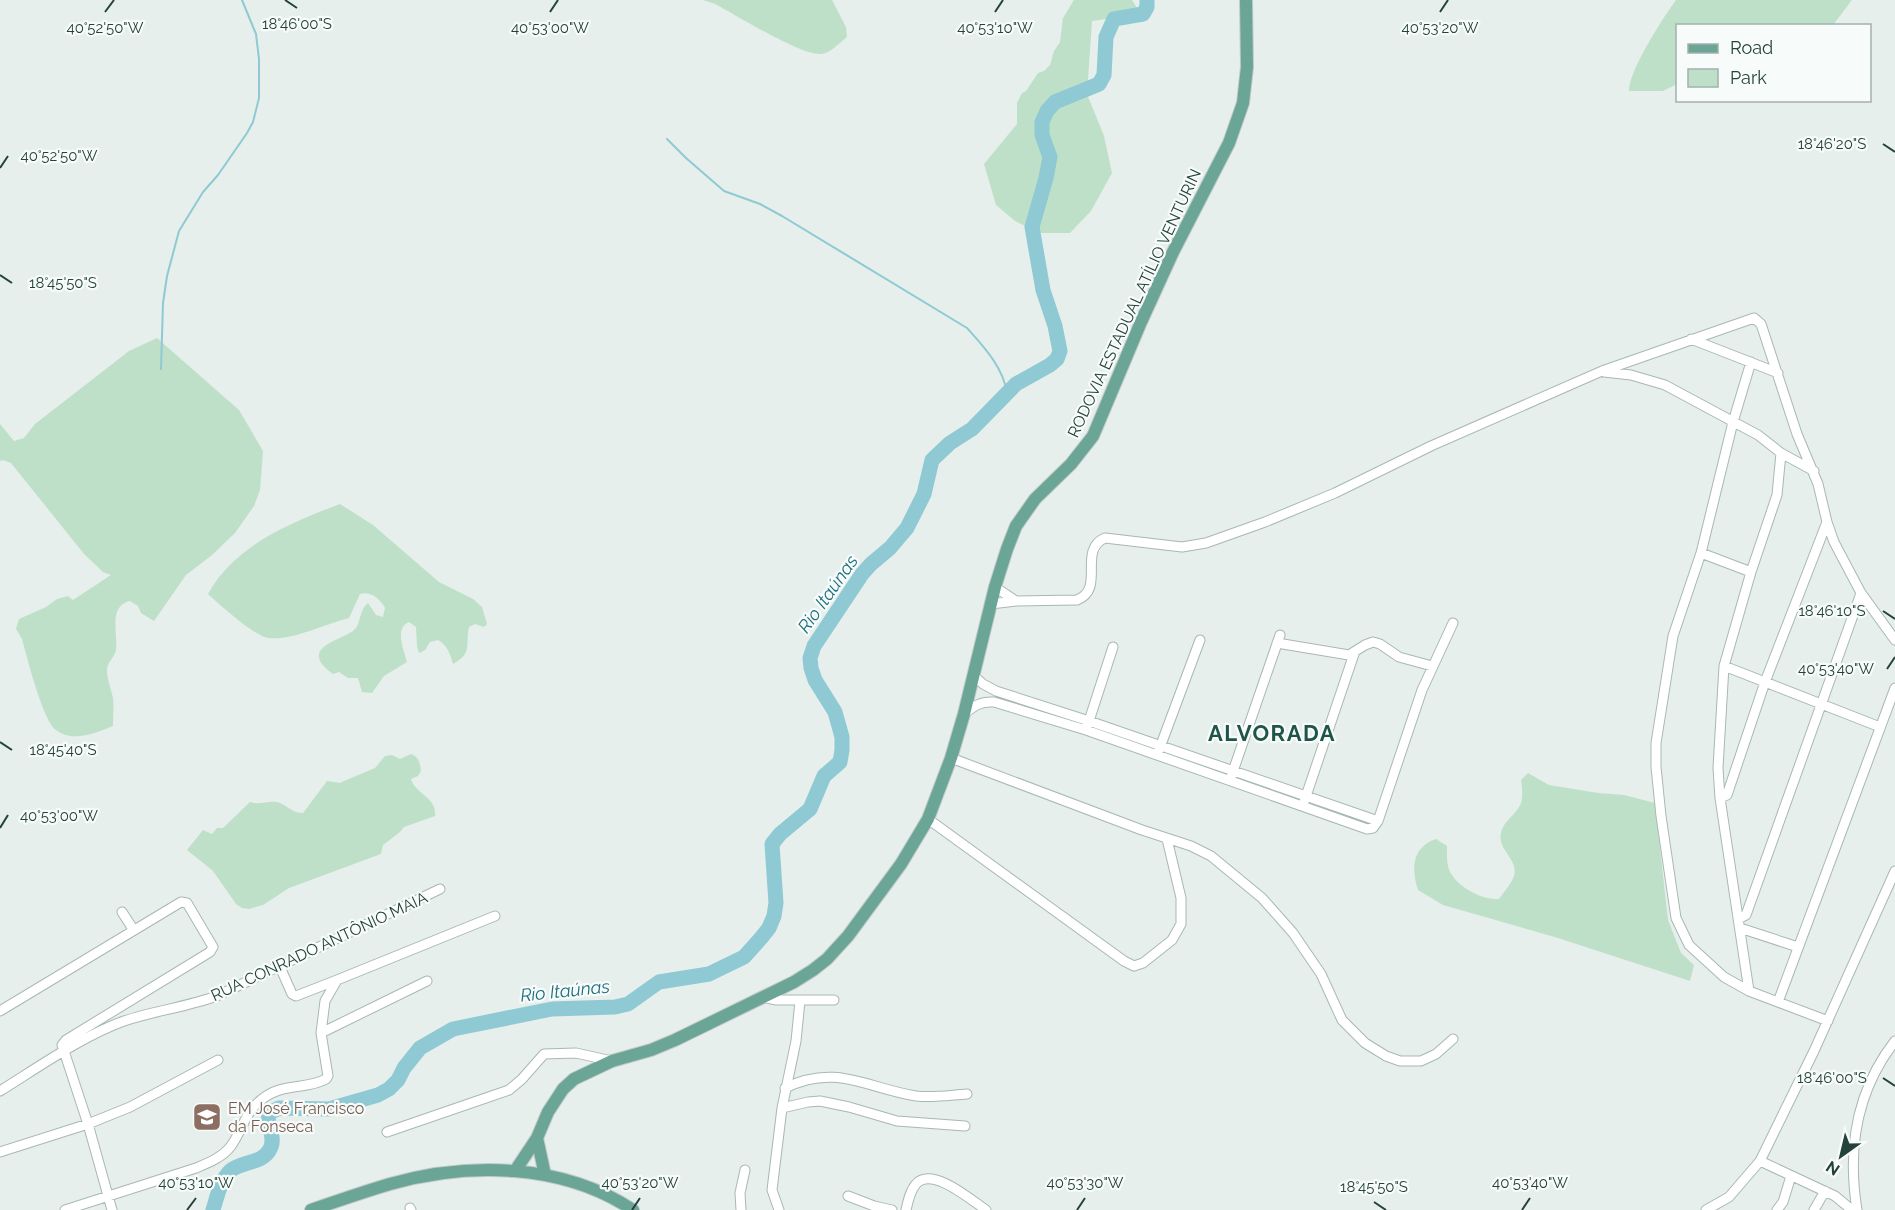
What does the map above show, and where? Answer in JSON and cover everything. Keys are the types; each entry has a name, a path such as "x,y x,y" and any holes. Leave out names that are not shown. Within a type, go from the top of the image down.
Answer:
{"main road":[{"name":"RODOVIA ESTADUAL ATÍLIO VENTURIN","path":"515,1171 537,1138 548,1112 563,1089 574,1079 612,1061 651,1050 675,1040 794,982 827,959 901,864 928,819 951,758 995,587 1006,549 1016,526 1025,512 1071,464 1093,436 1141,321 1173,252 1230,143 1243,104 1247,68 1246,0"},
{"path":"537,1138 545,1175"},
{"path":"311,1210 338,1206 391,1184 446,1173 515,1171 582,1184 628,1209"}],"street":[{"path":"991,604 1083,598 1091,587 1094,546 1105,538 1182,547 1206,543 1335,493 1431,446 1602,371 1750,319 1758,320 1761,324 1797,434 1814,471 1834,542 1861,593 1895,639"},
{"path":"1692,339 1778,373"},
{"path":"1751,362 1733,422 1701,553 1673,636 1656,743 1661,816 1676,918 1689,945 1724,977 1749,991 1828,1021"},
{"path":"1602,371 1631,375 1665,385 1758,435 1781,453 1814,471"},
{"path":"1749,991 1720,798 1718,768 1724,666 1751,572 1778,495 1781,453"},
{"path":"1720,798 1727,795 1765,682 1827,522"},
{"path":"1701,553 1751,572"},
{"path":"995,587 1016,601"},
{"path":"1739,923 1746,915 1861,593"},
{"path":"973,675 996,692 1304,802 1367,828 1373,828 1378,822 1422,690 1453,623"},
{"path":"1231,777 1278,639 1345,655 1354,654"},
{"path":"1158,751 1200,640"},
{"path":"1304,802 1354,654 1373,642 1399,657 1432,666"},
{"path":"1088,726 1113,647"},
{"path":"1724,666 1880,727"},
{"path":"1778,1002 1895,688"},
{"path":"964,714 975,705 994,702 1088,726"},
{"path":"951,758 1191,846 1211,856 1262,898 1305,947 1321,974 1342,1020 1365,1043 1386,1056 1400,1061 1421,1061 1436,1054 1453,1039"},
{"path":"928,819 1129,965 1134,966 1143,963 1172,939 1181,924 1181,898 1167,839"},
{"path":"1706,1210 1729,1197 1760,1161 1828,1021 1895,871"},
{"name":"RUA CONRADO ANTÔNIO MAIA","path":"0,1091 104,1030 124,1021 208,999 280,967 440,889"},
{"path":"0,1011 181,902 187,903 213,947 210,952 66,1040 62,1045 88,1124 112,1210"},
{"path":"122,912 133,929"},
{"path":"280,967 292,994 296,996 495,916"},
{"path":"1739,923 1798,947"},
{"path":"65,1210 212,1161 231,1147 243,1121 261,1099 282,1088 324,1081 328,1076 321,1033 325,1001 337,980"},
{"path":"321,1033 427,981"},
{"path":"762,996 776,1000 834,1000"},
{"path":"779,1210 772,1190 782,1108 796,1041 800,1001"},
{"path":"1857,1210 1854,1168 1855,1129 1869,1083 1884,1055 1895,1041"},
{"path":"387,1132 509,1090 544,1054 576,1053 612,1061"},
{"path":"0,1152 88,1124 130,1107 218,1060"},
{"path":"785,1088 798,1082 824,1076 859,1081 916,1096 967,1094"},
{"path":"782,1108 820,1101 897,1121 965,1126"},
{"path":"1760,1161 1835,1196 1852,1210"},
{"path":"741,1210 740,1193 745,1170"},
{"path":"1777,1210 1783,1202 1791,1176"},
{"path":"906,1210 915,1185 920,1180 927,1179 943,1182 985,1210"},
{"path":"1814,1210 1825,1191"},
{"path":"848,1196 874,1208 892,1210"}],"green space":[{"path":"703,0 832,0 846,27 847,37 827,52 811,53 784,42 715,4"},
{"path":"1074,0 1132,0 1141,14 1092,21 1087,94 1104,136 1112,173 1091,211 1070,233 1039,233 1015,221 996,205 984,164 1017,124 1017,103 1022,93 1026,91 1038,73 1050,65 1054,51 1060,42 1063,18"},
{"path":"1676,0 1852,0 1834,24 1676,24 1676,84 1663,91 1629,91 1630,82 1640,58"},
{"path":"157,338 239,410 263,451 260,490 254,506 235,533 186,575 154,621 141,613 138,606 130,601 119,608 116,614 116,650 107,670 113,698 113,726 84,736 70,736 56,730 46,715 22,639 16,629 19,619 46,607 57,599 68,596 73,600 111,575 103,572 84,554 11,463 0,461 0,424 14,441 24,438 35,424 129,351"},
{"path":"340,504 373,525 439,582 473,599 482,607 487,624 484,627 475,624 469,627 466,652 459,660 453,664 450,654 438,640 430,642 425,650 419,653 416,627 409,622 404,625 401,634 407,662 384,676 372,693 362,692 358,678 348,678 339,672 333,674 322,664 319,657 326,645 356,628 363,608 368,603 376,615 383,617 385,608 375,596 360,594 349,618 298,635 268,638 237,619 208,594 219,577 248,549 283,528"},
{"path":"411,754 419,761 421,771 418,776 411,779 413,784 433,804 435,816 404,827 383,845 381,854 289,888 263,905 249,909 236,904 213,871 187,850 203,830 212,834 217,828 223,828 250,802 276,802 303,813 327,781 340,783 375,768 385,756 392,755 400,759"},
{"path":"1528,773 1549,785 1624,795 1655,803 1668,920 1681,953 1694,965 1690,981 1558,938 1443,905 1418,890 1414,874 1415,860 1422,847 1436,839 1447,846 1447,861 1456,880 1479,896 1499,899 1511,882 1515,870 1502,844 1501,833 1521,804 1521,780"}],"waterway":[{"path":"161,369 163,303 167,276 179,231 203,192 218,175 247,133 253,122 259,98 259,59 256,34 242,0"},
{"name":"Rio Itaúnas","path":"213,1210 221,1184 230,1171 257,1160 267,1154 270,1149 272,1140 268,1122 269,1113 279,1108 329,1109 378,1095 398,1080 404,1068 420,1048 453,1029 552,1009 615,1007 628,1004 659,982 709,974 744,957 769,928 776,903 772,844 780,834 810,809 824,776 840,762 842,750 842,737 835,712 815,680 811,668 810,658 814,646 862,574 890,548 907,528 924,494 932,460 950,443 972,429 1016,384 1057,359 1060,351 1055,326 1043,290 1032,227 1050,157 1042,135 1042,122 1047,111 1055,102 1099,84 1104,75 1106,37 1114,19 1143,14 1147,7 1147,0"},
{"path":"667,139 724,191 760,204 782,216 967,328 997,366 1007,393"}],"place":[{"name":"EM José Francisco da Fonseca","path":"207,1117"}],"district":[{"name":"ALVORADA","path":"1272,733"}]}
